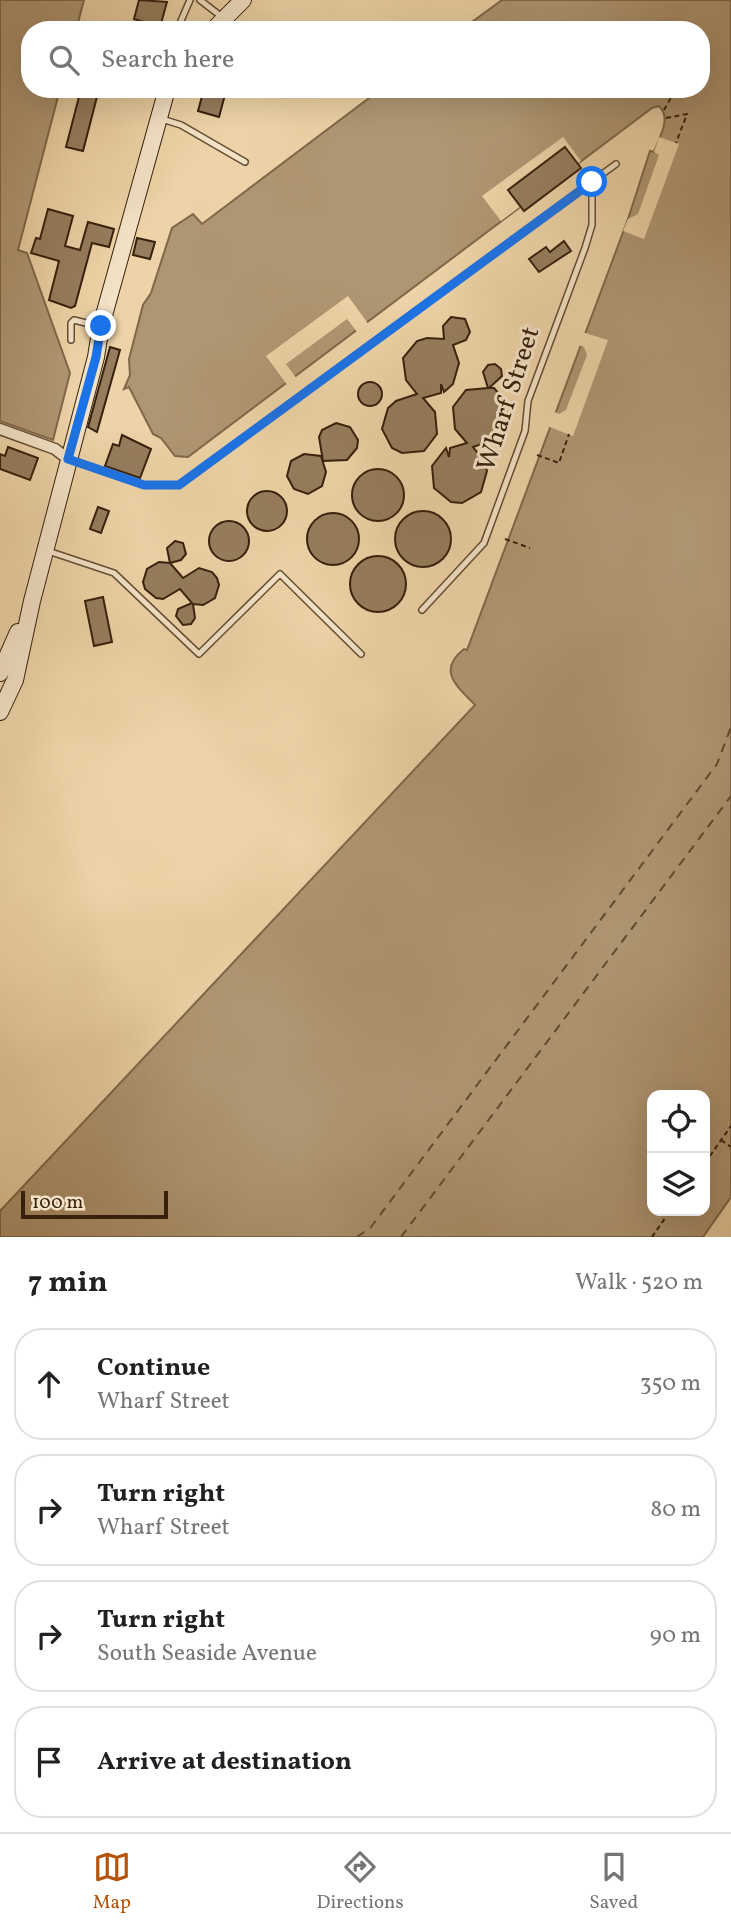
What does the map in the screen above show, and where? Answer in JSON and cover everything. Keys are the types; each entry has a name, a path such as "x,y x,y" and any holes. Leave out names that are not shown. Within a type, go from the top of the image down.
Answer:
{"street":[{"path":"221,21 243,0"},
{"path":"0,712 5,676 32,601 96,357 101,326 165,98"},
{"path":"0,429 55,449 68,459"}],"lane":[{"path":"181,21 190,0"},
{"path":"205,1 216,21"},
{"path":"159,118 180,125 245,162"},
{"path":"68,459 144,485 179,485 616,164"},
{"name":"Wharf Street","path":"422,610 484,543 525,431 528,401 592,225 592,182"},
{"path":"71,340 71,323 74,320 101,326"},
{"path":"45,550 114,573 199,654 280,574 361,654"}],"path":[{"path":"664,110 671,98"},
{"path":"666,118 687,114 676,143"},
{"path":"537,455 559,463 569,434"},
{"path":"505,539 530,548"},
{"path":"710,1156 731,1126"},
{"path":"721,1140 731,1147"},
{"path":"652,1237 667,1216"}],"shaded area":[{"path":"0,0 84,0 78,21 21,21 21,98 58,98 18,250 27,253 70,373 53,440 0,421"},
{"path":"502,0 731,0 731,1197 703,1237 0,1237 0,1211 475,705 453,678 452,664 464,649 467,650 628,219 650,151 654,152 661,134 663,111 659,106 652,108 188,457 175,456 161,438 153,434 129,387 124,389 130,375 129,359 143,305 151,293 172,228 193,214 202,224 369,98 710,98 710,21 473,21"}],"pier":[{"path":"563,137 581,161 501,221 482,196"},
{"path":"659,137 679,144 644,239 623,231 628,219 638,214 659,155 654,152"},
{"path":"348,296 369,325 358,333 347,319 286,364 297,379 288,386 266,356"},
{"path":"582,332 608,340 573,436 547,426 553,411 559,414 566,410 587,355 584,347 578,345"}],"building":[{"path":"139,0 167,2 162,21 134,19"},
{"path":"79,98 97,98 83,151 66,147"},
{"path":"202,98 224,98 219,117 198,111"},
{"path":"565,147 581,168 524,211 508,190"},
{"path":"48,209 73,216 65,246 80,250 88,222 114,229 109,247 92,243 75,306 71,308 49,300 59,261 31,253 36,238 40,239"},
{"path":"137,238 155,242 150,259 133,255"},
{"path":"564,241 571,251 539,272 529,259 546,247 550,252"},
{"path":"451,317 465,319 470,332 466,340 453,345 459,363 453,384 444,392 441,384 441,393 423,398 435,412 437,434 424,451 402,453 392,448 382,429 388,408 396,401 417,394 406,380 403,358 417,341 427,338 444,339 443,326"},
{"path":"110,347 120,350 97,432 88,427"},
{"path":"495,364 501,369 502,376 489,388 494,388 505,401 508,423 494,440 473,447 484,461 487,471 481,492 462,503 451,502 434,488 432,466 446,448 449,457 450,448 467,443 455,429 453,407 466,390 488,388 483,372 488,365"},
{"path":"370,382 379,385 382,394 379,403 370,406 361,403 358,394 361,385"},
{"path":"336,423 350,427 358,440 357,448 347,460 323,461 319,437 322,430"},
{"path":"122,435 151,449 140,478 105,466 113,444 119,446"},
{"path":"8,447 38,458 30,480 0,469 0,454 5,456"},
{"path":"304,454 321,456 326,472 322,486 308,494 294,489 287,476 291,461"},
{"path":"378,469 388,471 396,477 402,485 402,505 396,513 388,519 378,521 368,519 360,513 354,505 352,495 354,485 360,477 368,471"},
{"path":"267,491 281,497 287,511 281,525 267,531 253,525 247,511 253,497"},
{"path":"98,507 109,511 101,533 90,529"},
{"path":"417,511 429,511 439,515 447,523 451,539 447,555 439,563 429,567 417,567 407,563 399,555 395,545 395,533 399,523 407,515"},
{"path":"333,513 352,520 359,539 352,558 333,565 314,558 307,539 314,520"},
{"path":"229,521 243,527 249,541 243,555 229,561 215,555 209,541 215,527"},
{"path":"175,541 183,543 186,554 181,560 170,563 167,548"},
{"path":"372,556 384,556 394,560 402,568 406,584 402,600 394,608 384,612 372,612 362,608 354,600 350,590 350,578 354,568 362,560"},
{"path":"159,562 170,563 183,578 199,568 212,572 217,578 219,585 215,598 203,605 193,604 195,618 191,624 183,625 176,616 178,609 192,603 180,589 163,599 156,598 145,589 143,582 147,569"},
{"path":"103,597 112,642 94,646 85,601"}],"ferry route":[{"path":"357,1237 371,1227 717,764 731,727"},
{"path":"401,1237 731,796"}],"route":[{"path":"101,326 96,357 68,459 144,485 179,485 592,182"}]}
